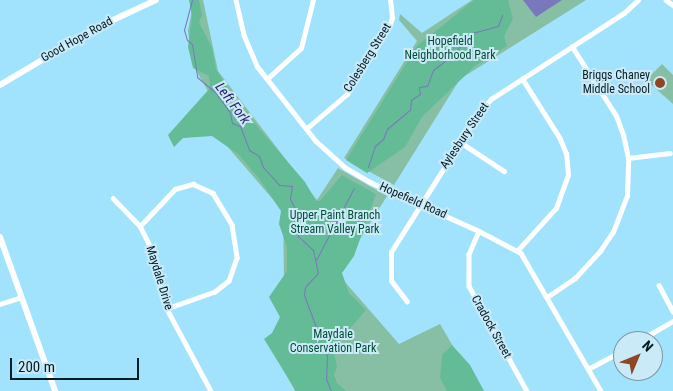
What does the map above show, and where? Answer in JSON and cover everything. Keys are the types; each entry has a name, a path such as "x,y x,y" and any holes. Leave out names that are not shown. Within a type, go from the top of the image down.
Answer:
{"street":[{"name":"Good Hope Road","path":"0,85 96,28 156,0"},
{"name":"Hopefield Road","path":"236,0 249,49 267,80 306,129 346,168 517,251 547,297 601,391"},
{"path":"267,80 301,48 313,0"},
{"name":"Colesberg Street","path":"306,129 347,94 389,28 392,18 390,0"},
{"name":"Aylesbury Street","path":"407,302 392,281 389,258 420,204 485,105 638,0"},
{"path":"666,0 673,5"},
{"path":"547,297 576,278 612,232 627,196 628,158 616,116 572,47"},
{"path":"517,251 556,208 568,175 566,154 560,139 522,79"},
{"path":"460,142 504,171"},
{"path":"628,158 670,153"},
{"path":"140,226 175,189 193,184 213,193 232,225 237,258 229,281 215,292 167,309"},
{"name":"Maydale Drive","path":"113,198 140,226 149,244 167,309 211,391"},
{"name":"Cradock Street","path":"479,231 469,254 469,286 527,391"},
{"path":"0,237 55,391"},
{"path":"659,285 673,311"},
{"path":"0,304 21,297"},
{"path":"656,331 673,321"},
{"path":"588,369 613,355"}],"green space":[{"path":"189,0 199,0 202,15 199,22 212,48 216,69 234,99 305,182 316,201 320,201 342,175 376,194 354,256 342,273 349,293 366,310 333,348 337,367 334,375 337,383 346,391 296,391 264,339 272,333 280,317 269,297 287,271 287,247 279,224 281,211 260,180 238,154 212,136 183,138 174,147 168,135 210,88 209,76 193,68 188,47 192,16"},
{"path":"194,0 203,0 218,71 317,200 338,168 387,196 338,274 399,344 440,324 479,391 295,391 275,354 285,348 283,211 195,109 209,93 193,65 188,31"},
{"name":"Hopefield Neighborhood Park","path":"472,0 586,0 460,79 394,185 344,158 417,41 399,20 400,14 422,33"},
{"name":"Hopefield Neighborhood Park","path":"474,0 508,0 513,19 504,36 507,46 475,66 422,117 405,147 367,173 346,160 417,46"},
{"path":"662,64 673,75 673,104 646,80"},
{"path":"452,345 470,365 484,391 447,391 440,378 442,355"}],"shaded area":[{"path":"523,0 562,0 536,17"}],"waterway":[{"name":"Left Fork","path":"192,0 184,30 187,40 192,44 197,77 215,92 230,113 232,123 240,126 249,150 259,156 263,167 279,185 292,186 290,199 298,215 298,236 313,250 318,273 305,287 304,295 319,335 318,343 327,355 326,379 331,391"},
{"path":"368,167 375,146 383,139 387,129 410,110 411,100 420,94 419,87 427,86 433,70 449,58 472,33 498,26 502,15"},
{"path":"316,260 354,188"}],"place":[{"name":"Briggs Chaney Middle School","path":"660,83"}],"park label":[{"name":"Upper Paint Branch Stream Valley Park","path":"335,223"},
{"name":"Maydale Conservation Park","path":"333,342"}]}
